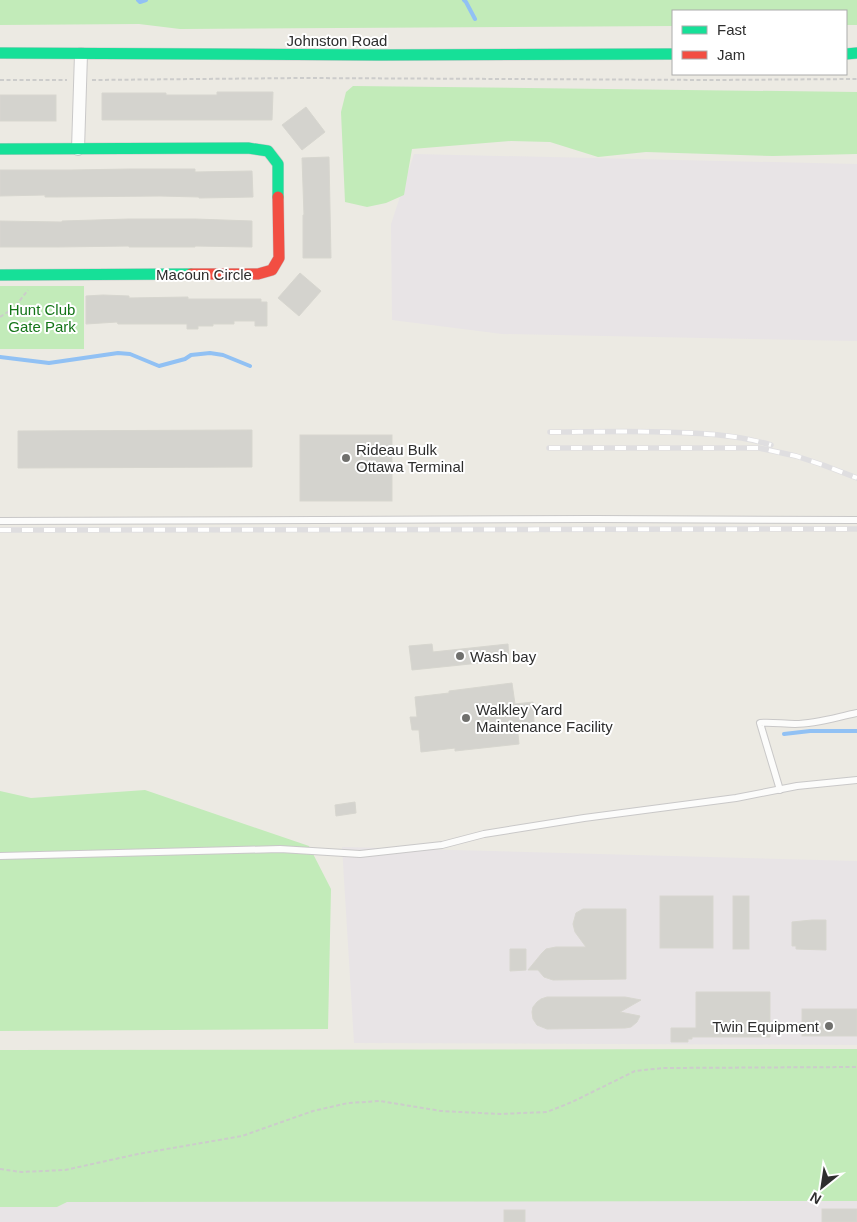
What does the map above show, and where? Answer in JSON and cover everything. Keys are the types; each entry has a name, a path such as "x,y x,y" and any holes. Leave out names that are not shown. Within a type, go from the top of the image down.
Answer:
{"street":[{"name":"Johnston Road","path":"0,53 672,54"},
{"path":"78,149 82,54"},
{"name":"Macoun Circle","path":"0,149 248,148 268,151 278,164 279,258 272,270 258,274 0,275"}],"lane":[{"path":"0,521 583,518 857,520"},
{"path":"780,790 760,723 796,724 857,713"},
{"path":"0,856 280,849 360,854 442,845 484,834 584,818 736,798 797,786 857,780"}],"path":[{"path":"0,80 304,78 857,79"},
{"path":"0,317 14,308 34,282 37,275"},
{"path":"0,1169 21,1172 65,1170 138,1154 242,1136 313,1111 348,1103 380,1101 441,1111 500,1114 547,1112 635,1071 691,1068 857,1067"}],"shaded area":[{"path":"414,154 857,164 857,341 502,334 392,320 391,224"},
{"path":"342,847 857,861 857,1045 354,1043"},
{"path":"857,1193 857,1222 0,1222 0,1198"}],"green space":[{"path":"0,0 857,0 857,25 847,25 847,10 672,10 672,26 180,29 139,24 0,25"},
{"path":"353,86 857,92 857,154 773,156 646,152 598,157 550,142 511,141 412,149 404,195 386,203 367,207 345,202 341,112 346,92"},
{"name":"Hunt Club Gate Park","path":"0,286 84,286 84,349 0,349"},
{"path":"145,790 309,846 331,889 328,1029 0,1031 0,791 31,798"},
{"path":"857,1049 857,1201 67,1202 57,1207 0,1207 0,1050"}],"building":[{"path":"217,92 273,92 272,120 102,120 102,93 217,95"},
{"path":"0,95 56,95 56,121 0,121"},
{"path":"306,107 325,132 302,150 282,125"},
{"path":"329,157 331,258 303,258 302,158"},
{"path":"195,169 195,172 252,171 253,197 0,196 0,170"},
{"path":"129,219 252,221 252,247 0,247 0,221 62,222"},
{"path":"300,273 321,291 299,316 278,298"},
{"path":"86,296 129,296 129,298 261,299 261,302 267,302 267,326 255,326 255,321 234,321 234,324 198,326 198,329 187,329 187,324 118,324 117,322 86,324"},
{"path":"252,430 252,467 18,468 18,431"},
{"name":"Rideau Bulk Ottawa Terminal","path":"300,435 392,435 392,501 300,501"},
{"name":"Wash bay","path":"432,644 433,652 508,644 509,660 412,670 409,646"},
{"name":"Walkley Yard Maintenance Facility","path":"512,683 515,704 533,702 534,722 517,724 519,744 455,751 455,748 421,752 419,730 412,730 410,717 417,717 415,697"},
{"path":"355,802 356,813 336,816 335,805"},
{"path":"660,896 713,896 713,948 660,948"},
{"path":"733,896 749,896 749,949 733,949"},
{"path":"583,909 626,909 626,979 553,980 544,977 538,970 528,970 546,949 586,947 575,932 573,924 576,913"},
{"path":"826,920 826,950 796,949 796,946 792,946 792,922"},
{"path":"510,949 526,949 526,970 510,971"},
{"path":"696,992 770,992 770,1037 692,1037 692,1039 688,1039 688,1042 671,1042 671,1028 696,1028"},
{"path":"547,997 625,997 641,1000 620,1012 640,1016 631,1027 625,1028 547,1029 537,1025 533,1019 532,1012 537,1002"},
{"name":"Twin Equipment","path":"802,1009 857,1009 857,1036 802,1036"},
{"path":"822,1209 857,1209 857,1222 822,1222"},
{"path":"504,1210 525,1210 525,1222 504,1222"}],"waterway":[{"path":"138,0 140,2 146,0"},
{"path":"464,0 475,19"},
{"path":"0,357 49,363 118,353 130,354 159,366 185,359 191,355 210,353 223,355 250,366"},
{"path":"784,734 810,731 857,731"}],"railway":[{"path":"550,432 703,434 744,438 771,445"},
{"path":"549,448 759,448 796,456 857,478"},
{"path":"0,530 857,529"}],"traffic: fast":[{"path":"0,53 672,54"},
{"path":"847,54 857,53"},
{"path":"0,149 248,148 268,151 278,164 278,197"},
{"path":"0,275 191,274"}],"traffic: jam":[{"path":"191,274 258,274 272,270 279,258 278,197"}],"place":[{"name":"Rideau Bulk Ottawa Terminal","path":"346,458"},
{"name":"Wash bay","path":"460,656"},
{"name":"Walkley Yard Maintenance Facility","path":"466,718"},
{"name":"Twin Equipment","path":"829,1026"}]}
